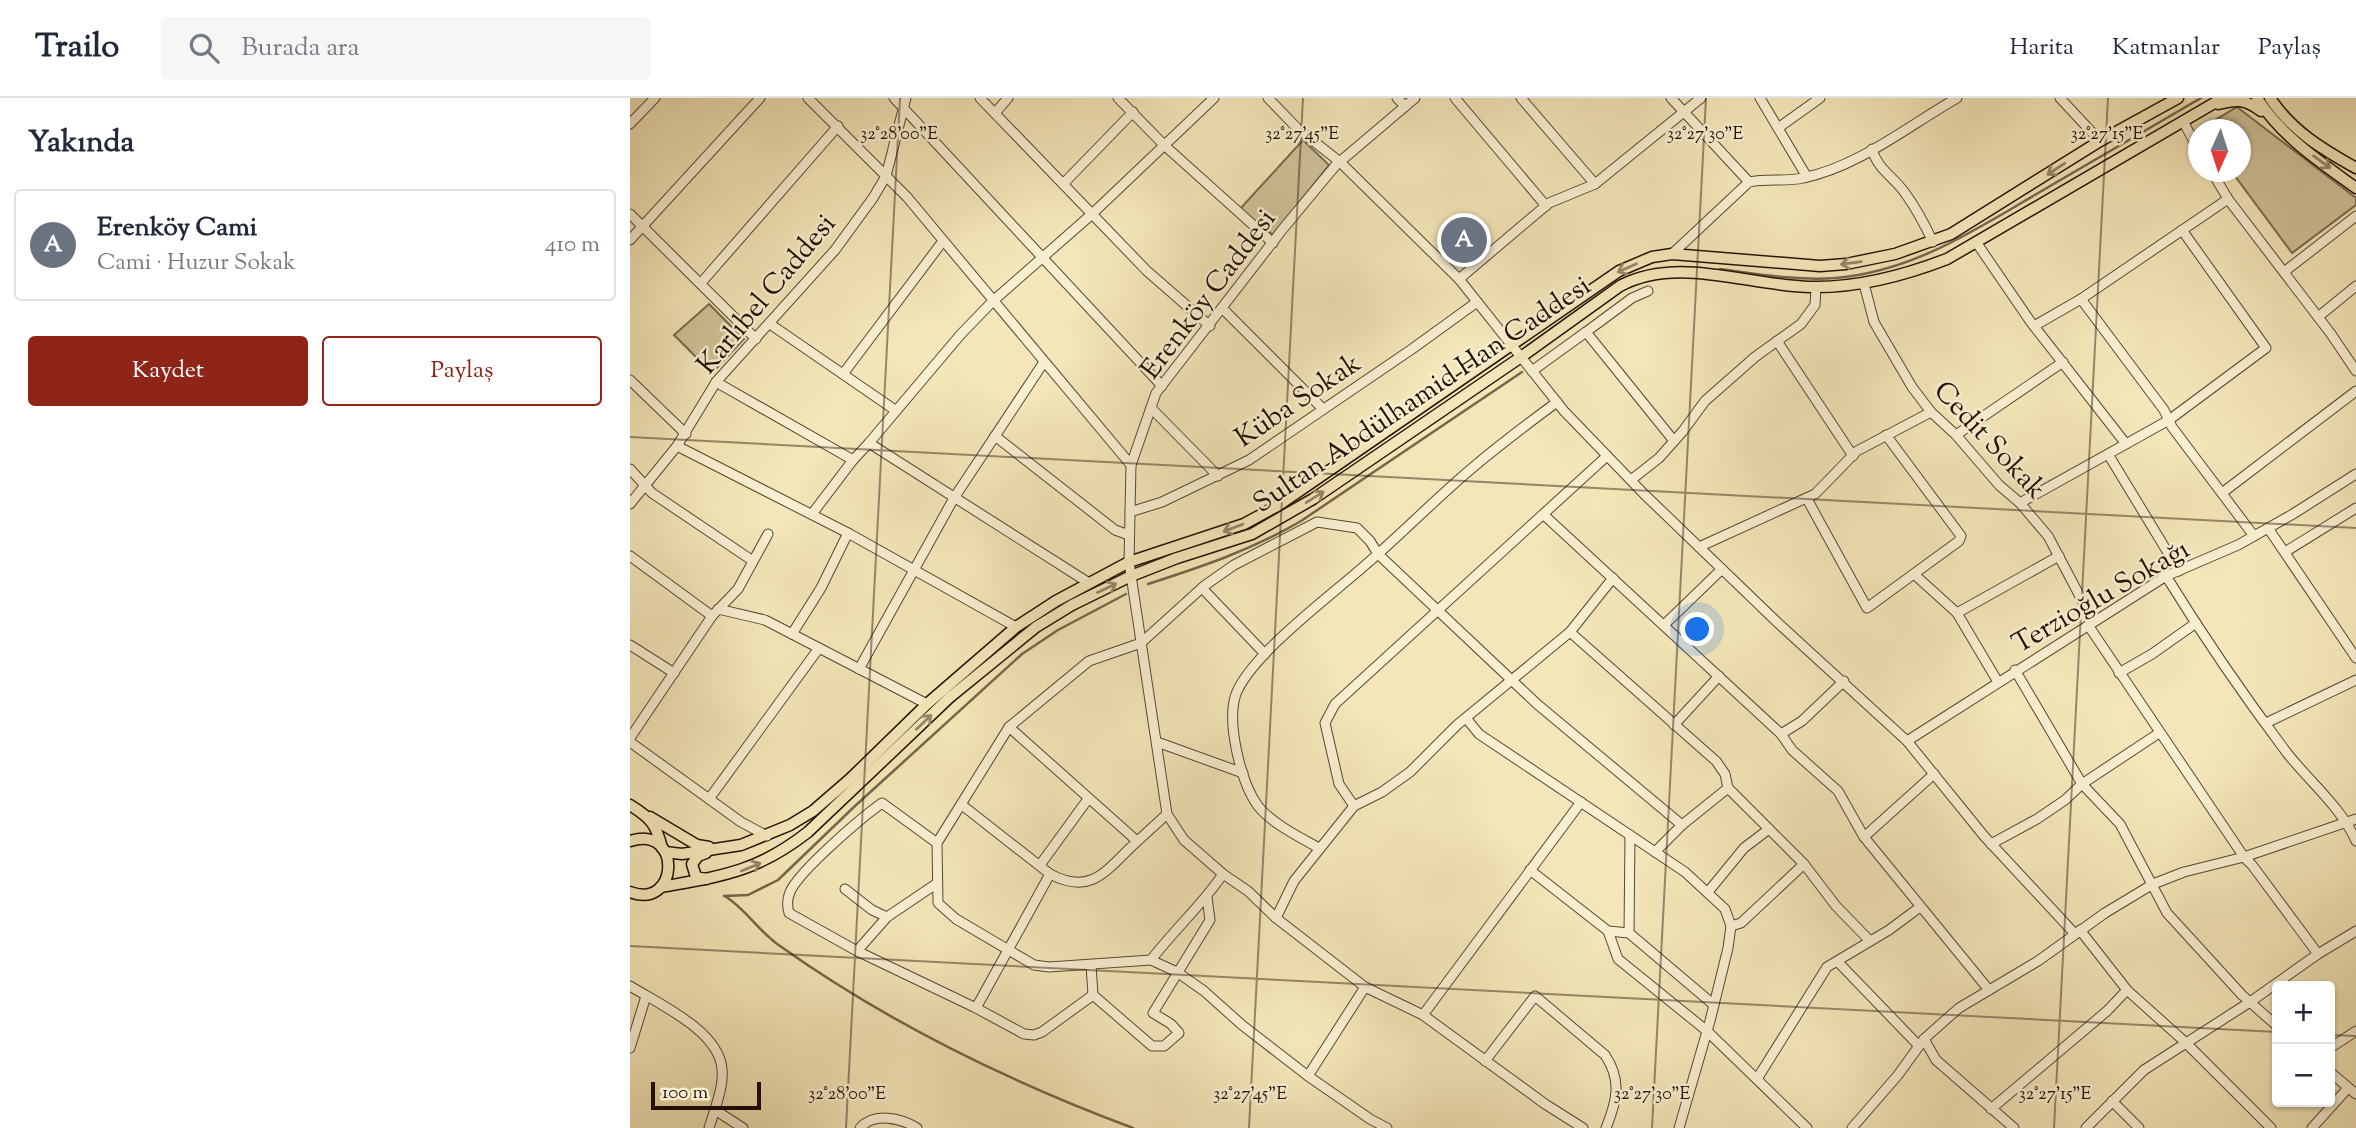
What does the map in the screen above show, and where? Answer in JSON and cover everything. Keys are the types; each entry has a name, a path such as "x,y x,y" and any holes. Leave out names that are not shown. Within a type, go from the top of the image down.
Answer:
{"main road":[{"name":"Sultan Abdülhamid Han Caddesi","path":"630,841 651,841 664,850 682,854 741,845 767,836 813,811 927,704 1016,627 1129,562 1244,524 1279,505 1619,271 1652,257 1672,254 1820,265 1871,259 1933,242 2001,205 2100,141 2178,98"},
{"name":"Sultan Abdülhamid Han Caddesi","path":"632,894 729,875 757,866 790,846 949,698 1036,627 1072,605 1131,576 1252,534 1313,499 1620,286 1650,274 1672,271 1816,287 1864,284 1924,267 1976,242 2221,98"},
{"path":"2257,98 2272,104 2303,136 2356,168"},
{"path":"2208,106 2230,100 2272,104"},
{"path":"2272,104 2292,140 2356,187"},
{"path":"630,805 697,845 719,848"},
{"path":"650,817 669,870 661,887"},
{"path":"706,879 696,877 692,864 698,856 719,848"}],"street":[{"path":"630,124 655,98"},
{"path":"630,240 760,98"},
{"path":"807,98 886,176 1131,465"},
{"path":"894,98 904,102 1162,386"},
{"path":"980,98 1147,271 1210,326"},
{"path":"995,113 1008,98"},
{"path":"1118,98 1164,145 1273,243"},
{"path":"812,514 853,460 961,334 993,301 1092,214 1214,98"},
{"path":"1268,98 1297,128 1340,162 1459,279 1557,402 1608,456 1778,623 1907,741 1991,844 2078,932 2127,990 2185,1042 2271,1128"},
{"path":"1397,98 1405,106"},
{"name":"Erenköy Caddesi","path":"1167,814 1129,562 1131,465 1156,393 1340,162 1415,98"},
{"path":"1455,98 1546,206"},
{"path":"1521,98 1595,184"},
{"path":"1671,98 1749,182"},
{"path":"1459,279 1546,206 1595,184 1701,98"},
{"path":"1760,98 1807,177"},
{"path":"1777,128 1820,98"},
{"path":"1672,254 1749,182 1807,177 1846,166 1957,98"},
{"path":"2060,98 2100,141"},
{"name":"Karlıbel Caddesi","path":"630,504 686,434 716,382 835,250 873,198 886,176 904,102"},
{"path":"1063,184 1133,112"},
{"path":"2183,121 2188,130"},
{"path":"701,284 838,126"},
{"path":"1872,149 1880,165 1910,200 1933,242"},
{"path":"2218,182 2228,200 2356,371"},
{"path":"2034,326 2081,299 2228,200"},
{"path":"630,214 755,339"},
{"path":"2284,272 2356,216"},
{"path":"2020,503 2169,420 2266,348 2182,230"},
{"path":"843,374 943,241"},
{"path":"1976,242 2034,326 2126,444"},
{"name":"Cedit Sokak","path":"1864,284 1874,322 1912,387 1931,412 1956,435 1998,485 2020,503 2048,536 2090,623 2119,673 2244,857 2318,954"},
{"path":"2318,317 2356,286"},
{"path":"1631,480 1659,458 1705,401 1755,357 1801,324 1815,305 1816,287"},
{"path":"1532,371 1632,298 1648,291"},
{"path":"2081,299 2254,536"},
{"name":"Küba Sokak","path":"1129,512 1162,502 1249,460 1477,302"},
{"path":"1223,309 1323,409"},
{"path":"770,324 895,410"},
{"path":"1586,332 1674,441"},
{"path":"1777,341 1853,456"},
{"path":"859,669 954,498 1044,362"},
{"path":"1956,435 2063,362"},
{"path":"630,380 686,434"},
{"path":"716,382 853,460"},
{"path":"2222,493 2356,391"},
{"path":"1319,848 1285,828 1259,807 1243,773 1233,721 1236,695 1265,654 1476,464 1557,402"},
{"path":"1151,408 1218,476"},
{"path":"1699,547 1807,499 1828,484 1853,456 1931,412"},
{"path":"1807,499 1867,608 1959,541 1961,536 1886,435"},
{"path":"995,436 1115,530 1129,535"},
{"path":"869,443 1089,583"},
{"path":"677,446 848,533 1016,627"},
{"path":"2108,454 2179,570"},
{"path":"1354,806 1339,784 1325,723 1335,704 1608,456"},
{"path":"630,469 652,492 753,561"},
{"name":"Terzioğlu Sokağı","path":"1907,741 2166,576 2254,536 2356,474"},
{"path":"2285,552 2356,508"},
{"path":"1545,515 1781,734 1792,750 1838,792 1864,837 1989,990"},
{"path":"1387,1128 1308,1076 1177,972 1151,960 1049,967 1034,965 956,919 937,902 937,843 1009,727 1089,661 1141,643 1202,588 1234,565 1317,522 1357,528 1378,554 1440,610 1511,681 1577,740 1682,825"},
{"path":"2268,528 2356,658"},
{"path":"792,634 821,588 848,533"},
{"path":"767,836 741,822 630,740 715,612 738,589 768,534"},
{"path":"630,556 715,612 765,620 927,704"},
{"path":"1957,613 2059,556"},
{"path":"1664,625 1722,569"},
{"path":"1915,575 1957,613 1998,682"},
{"path":"2166,576 2289,754 2352,820 2356,841"},
{"path":"1276,918 1294,881 1354,806 1382,792 1410,772 1466,718 1570,632 1613,578"},
{"path":"1202,588 1265,654"},
{"path":"2119,673 2196,623"},
{"path":"1570,632 1716,761 1725,774 1728,788 1804,864 1836,906 1870,941"},
{"path":"630,645 674,673"},
{"path":"709,799 819,648"},
{"path":"2015,670 2082,785 2120,824 2176,926 2272,1022"},
{"path":"1674,725 1719,676"},
{"path":"2266,723 2356,680"},
{"path":"1781,734 1802,721 1844,681"},
{"path":"1466,718 1479,734 1685,872 1725,909 1731,926 1714,1005 1679,1128"},
{"path":"1009,727 1137,841"},
{"path":"1991,844 2037,819 2159,733"},
{"path":"1157,742 1243,773"},
{"path":"1864,837 1934,774"},
{"path":"1656,852 1682,825 1728,788"},
{"path":"1040,865 1088,799"},
{"path":"1423,1015 1581,802"},
{"path":"937,843 882,803 804,872 791,890 787,905 789,913 857,951 1024,1034 1034,1035 1093,995"},
{"path":"962,805 1049,874 1065,881 1084,883 1102,876 1167,814 1184,840 1223,874 1248,891 1276,918 1365,987 1423,1015 1545,1104 1583,1128"},
{"path":"1852,1128 1898,1075 1922,1042 1959,1008 2038,961 2153,884 2184,872 2244,857 2352,820"},
{"path":"1708,892 1744,848 1769,829"},
{"path":"1629,933 1630,835"},
{"path":"1731,926 1741,923 1804,864"},
{"path":"1530,870 1608,931 1618,959 1707,1031 1807,1128"},
{"path":"976,1008 1049,874"},
{"path":"1151,960 1177,926 1208,897 1223,874"},
{"path":"857,951 887,917 936,884"},
{"path":"845,889 872,910 887,917"},
{"path":"1091,965 1093,995 1152,1046 1164,1045 1179,1033 1171,1024 1153,1013 1210,920 1208,897"},
{"path":"1757,1079 1827,967 1920,907"},
{"path":"1608,931 1629,933 1714,1005"},
{"path":"2086,1128 2144,1070 2356,931"},
{"path":"1838,962 1922,1042 1936,1060 2014,1128"},
{"path":"630,986 688,1021 710,1042 720,1057 723,1071 709,1128"},
{"path":"1308,1076 1365,987"},
{"path":"1991,1109 2107,1011 2127,990"},
{"path":"630,1048 646,996"},
{"path":"1485,1061 1535,996 1605,1055 1613,1066 1618,1084 1617,1094 1606,1128"},
{"path":"2335,1045 2356,1031"},
{"path":"2312,1128 2352,1091 2335,1076"},
{"path":"2112,1101 2138,1128"},
{"path":"715,1110 743,1128"},
{"path":"860,1128 864,1123 887,1118 900,1120 917,1128"}],"shaded area":[{"path":"2237,107 2356,198 2356,205 2292,253 2239,182 2251,182 2251,119 2217,119"},
{"path":"1303,140 1329,165 1273,235 1240,209"},
{"path":"709,304 744,339 712,373 674,335"}],"waterway":[{"path":"1720,269 1821,279 1865,274 1893,267 1945,246 2201,98"},
{"path":"1148,584 1245,549 1301,521 1522,372"},
{"path":"724,896 748,895 778,880 1022,654 1058,630 1126,594"},
{"path":"725,896 780,946 906,1025 1041,1091 1133,1128"}],"place":[{"name":"Erenköy Cami","path":"1464,240"}]}
